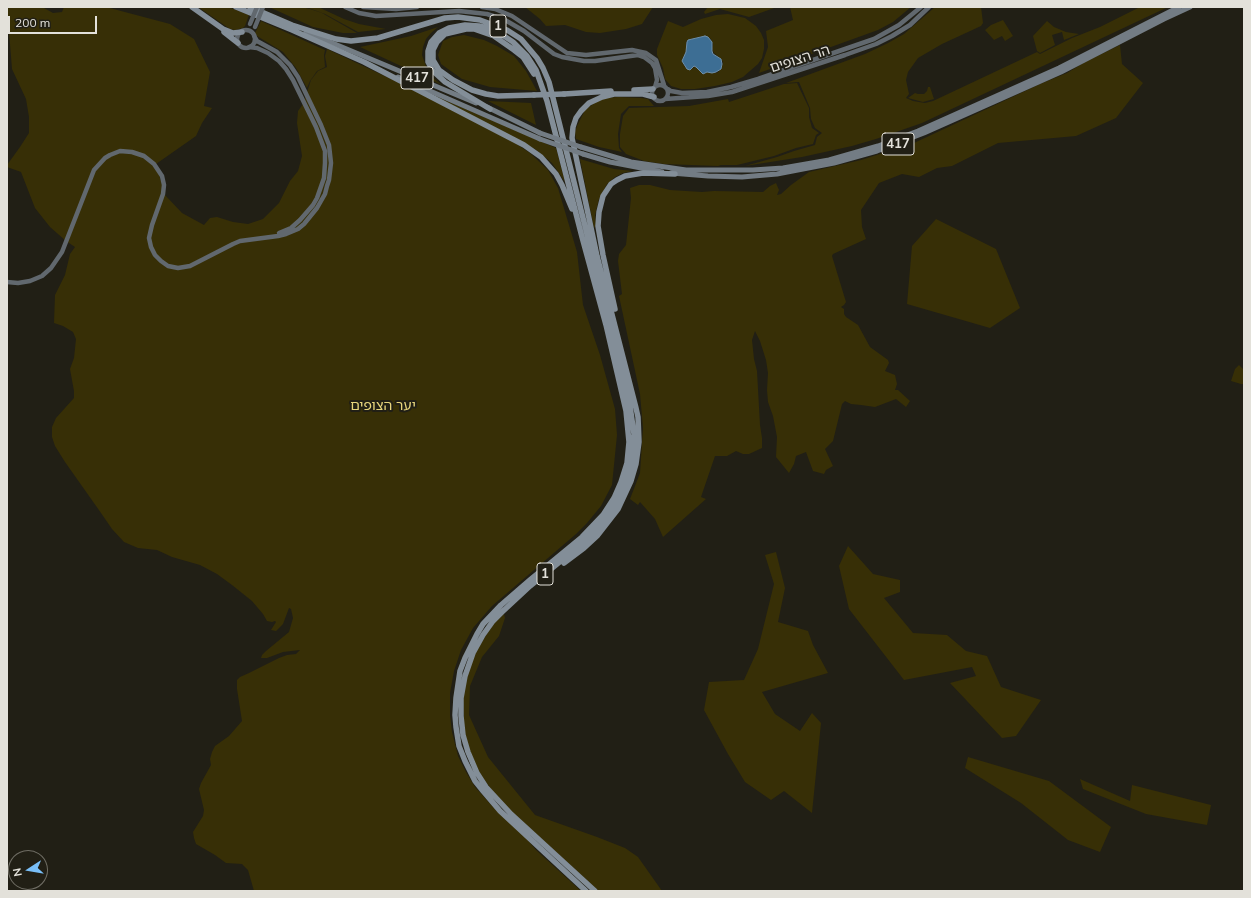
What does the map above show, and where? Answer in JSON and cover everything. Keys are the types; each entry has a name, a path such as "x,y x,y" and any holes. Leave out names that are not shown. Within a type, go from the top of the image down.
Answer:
{"highway":[{"path":"192,7 218,26 230,32 237,33 244,31"},
{"name":"1","path":"236,7 364,62 534,151 546,162 560,180 566,195 582,237 606,325 626,411 629,442 625,472 614,498 598,522 506,600 483,624 464,658 458,685 455,715 457,738 465,761 475,781 483,792 500,811 586,891"},
{"name":"1","path":"250,7 292,25 336,39 351,41 378,38 445,18 458,17 480,20 507,30 521,39 537,58 545,72 554,99 632,415 634,439 632,462 627,480 620,496 608,515 584,542 530,586 493,621 483,635 473,653 462,688 461,716 463,735 472,762 481,780 490,792 511,814 595,891"},
{"path":"210,20 220,30 238,43"},
{"path":"490,109 445,82 433,71 428,62 428,51 431,42 439,33 455,26 473,25 485,27 504,36 517,46 536,70 544,92 582,237"},
{"path":"544,92 523,58 514,50 491,35 474,29 466,29 445,34 437,42 433,53 434,62 439,70 453,80 472,90 486,94 498,96 564,94 654,88"},
{"path":"530,586 570,558 597,536 618,509 628,490 634,471 639,442 638,417 597,256 572,138 572,131 578,114 595,99 609,94 643,94 654,97"},
{"path":"628,376 600,236 598,219 601,203 611,184 625,176 643,173 675,174"}],"main road":[{"path":"257,7 250,24 237,38 238,43 241,47 257,48 268,53 279,61 286,69 316,127 323,146 325,157 324,178 320,192 313,205 296,224 281,233 264,238"},
{"path":"249,47 254,41 253,35 255,27 263,7"},
{"path":"345,7 359,13 376,16 459,11 488,14 504,20 524,31 554,54 562,57 584,61 595,61 638,55 644,57 652,63 655,68 657,80 652,93 654,97 660,101 665,99 668,95 668,89 664,85 656,60 646,53 632,50 586,56 567,53 512,16 495,9 482,7"},
{"path":"363,7 396,9 417,7"},
{"name":"הר הצופים","path":"668,89 682,93 707,92 758,79 874,39 899,25 921,7"},
{"name":"הר הצופים","path":"665,99 708,96 732,92 852,53 892,36 910,25 929,7"},
{"name":"417","path":"292,25 333,44 490,109 540,133 581,147 631,162 686,170 752,170 783,168 829,160 878,146 918,131 1059,68 1179,7"},
{"name":"417","path":"364,62 540,139 583,154 616,163 675,174 742,177 771,175 827,165 877,151 924,133 1061,72 1190,7"},
{"path":"8,282 24,282 37,278 51,268 62,252 94,170 105,158 120,151 132,152 144,156 154,164 162,176 164,194 152,225 149,238 152,251 165,264 178,268 190,266 240,241 278,236 292,231 304,224 322,201 329,180 331,157 329,145 298,77 282,57 271,48 255,40 250,32 244,31"},
{"path":"654,88 659,85 664,85"}],"green space":[{"name":"יער הצופים","path":"7,7 44,7 53,13 62,12 64,7 106,7 170,24 194,39 210,72 204,106 212,108 202,123 196,136 156,164 165,195 182,213 204,225 210,218 217,217 233,222 248,224 263,219 279,203 290,181 298,171 302,156 297,123 298,111 303,104 311,80 318,71 327,67 325,56 327,49 408,87 512,141 530,153 548,170 558,188 577,252 583,305 600,355 615,409 617,435 612,485 601,506 587,523 492,606 473,628 461,650 454,671 450,693 450,715 452,732 458,756 475,787 536,850 581,891 254,891 248,870 242,864 226,863 196,844 193,832 203,816 204,810 199,789 211,765 210,759 212,752 215,746 229,736 242,721 237,680 240,677 279,658 296,654 300,650 283,652 267,658 261,658 266,651 289,632 293,618 291,609 289,608 283,624 276,631 271,630 276,622 267,621 252,601 217,574 200,565 172,557 157,550 138,548 124,542 112,529 55,446 52,437 52,427 56,418 74,398 70,369 74,358 76,339 73,332 54,323 55,295 65,275 70,254 75,247 50,227 35,208 21,172 7,167 29,133 29,117 26,99 12,69"},
{"path":"198,7 228,7 249,15 245,26 235,30 230,29"},
{"path":"269,7 301,7 310,9 322,13 357,33 343,33 313,27"},
{"path":"306,7 318,7 359,24 386,29 358,32 325,14"},
{"path":"525,7 653,7 642,24 626,29 600,33 586,32 565,25 546,26"},
{"path":"708,7 777,7 749,17 720,9 705,14 704,12"},
{"path":"790,7 911,7 893,22 878,30 759,73 768,47 766,31 793,20"},
{"path":"935,7 981,7 983,23 981,26 942,44 918,58 908,72 906,80 909,94 906,98 913,101 925,103 933,101 1037,52 1040,54 1072,38 1100,27 1140,7 1168,7 922,123 852,146 802,157 745,166 815,145 817,137 822,133 815,128 811,119 810,108 799,82 786,83 865,54 888,43 904,34"},
{"path":"728,14 745,18 756,26 764,40 762,58 758,64 743,77 732,82 695,89 681,89 671,86 665,79 663,68 657,55 657,49 668,21 683,27 701,19 716,15","holes":["703,36 711,39 714,53 723,62 721,69 717,73 707,72 703,74 696,67 689,70 685,67 682,60 686,51 686,42 688,40"]},
{"path":"1003,20 1013,36 1005,41 1002,36 994,40 985,30 991,25"},
{"path":"261,21 325,50 325,67 317,71 307,88 296,68 283,52 257,36 255,33"},
{"path":"1047,21 1054,27 1066,32 1079,34 1064,40 1062,32 1052,35 1055,45 1040,53 1037,51 1033,36"},
{"path":"438,27 426,39 422,55 427,69 433,78 442,85 360,47 411,36"},
{"path":"464,35 484,40 514,56 526,71 537,91 490,87 462,79 441,64 438,55 443,41 452,37"},
{"path":"1120,45 1122,64 1143,83 1116,118 1076,136 998,143 952,166 937,168 919,177 902,174 879,183 861,210 862,227 866,239 833,254 832,256 846,302 841,307 844,309 844,314 858,325 870,347 888,360 889,363 885,371 895,375 897,384 895,390 898,390 910,401 906,407 896,399 875,407 851,404 845,401 842,404 833,441 825,449 833,466 826,470 824,474 813,471 806,452 796,456 789,473 776,457 777,437 773,416 768,402 768,373 766,360 755,331 752,340 757,371 762,448 749,454 743,454 736,451 727,456 715,456 701,497 706,499 663,537 655,519 640,502 638,505 630,499 640,473 643,428 640,394 619,296 622,294 618,261 619,254 626,245 631,198 630,188 639,185 650,185 670,190 702,192 763,192 776,183 779,190 777,195 781,194 809,172 861,160 914,143 1040,84 1067,73 1085,62"},
{"path":"797,83 809,108 809,117 812,128 819,133 816,135 813,144 737,165 718,166 664,164 644,161 626,154 620,147 620,134 623,116 629,108 689,106 728,99 729,102 784,84"},
{"path":"928,87 930,87 934,99 923,102 908,98 915,93 924,94"},
{"path":"417,88 556,148 565,182 552,163 535,149"},
{"path":"618,97 648,99 654,106 629,106 621,114 618,134 619,148 622,152 599,147 576,139 575,132 585,110 596,102 605,98"},
{"path":"488,101 531,103 536,125"},
{"path":"580,159 614,169 633,171 623,173 615,177 607,184 599,199 595,215 596,225 594,228"},
{"path":"936,219 996,249 1020,308 990,328 907,304 912,246"},
{"path":"1239,365 1244,370 1244,384 1231,381 1235,369"},
{"path":"848,546 873,574 900,580 900,592 884,598 913,633 947,635 966,651 987,656 1001,687 1041,700 1016,736 1002,738 950,683 976,676 972,667 904,680 849,609 839,566"},
{"path":"776,552 785,588 778,622 808,631 813,645 828,673 762,692 775,714 800,731 812,713 821,723 812,813 784,791 771,800 745,782 704,710 709,682 744,680 758,649 774,584 765,555"},
{"path":"504,614 505,618 499,636 482,657 470,686 469,715 488,757 535,815 625,848 638,857 662,891 599,891 511,811 491,789 479,772 465,735 463,697 466,678 476,651 494,623"},
{"path":"968,757 1049,781 1111,827 1100,852 1068,840 1021,803 965,768"},
{"path":"1080,779 1130,801 1132,785 1211,805 1207,825 1146,814 1083,789"}],"water":[{"path":"705,36 712,42 713,54 721,59 722,64 721,69 716,72 707,72 703,74 694,66 690,70 687,69 682,61 686,52 688,40"}]}
